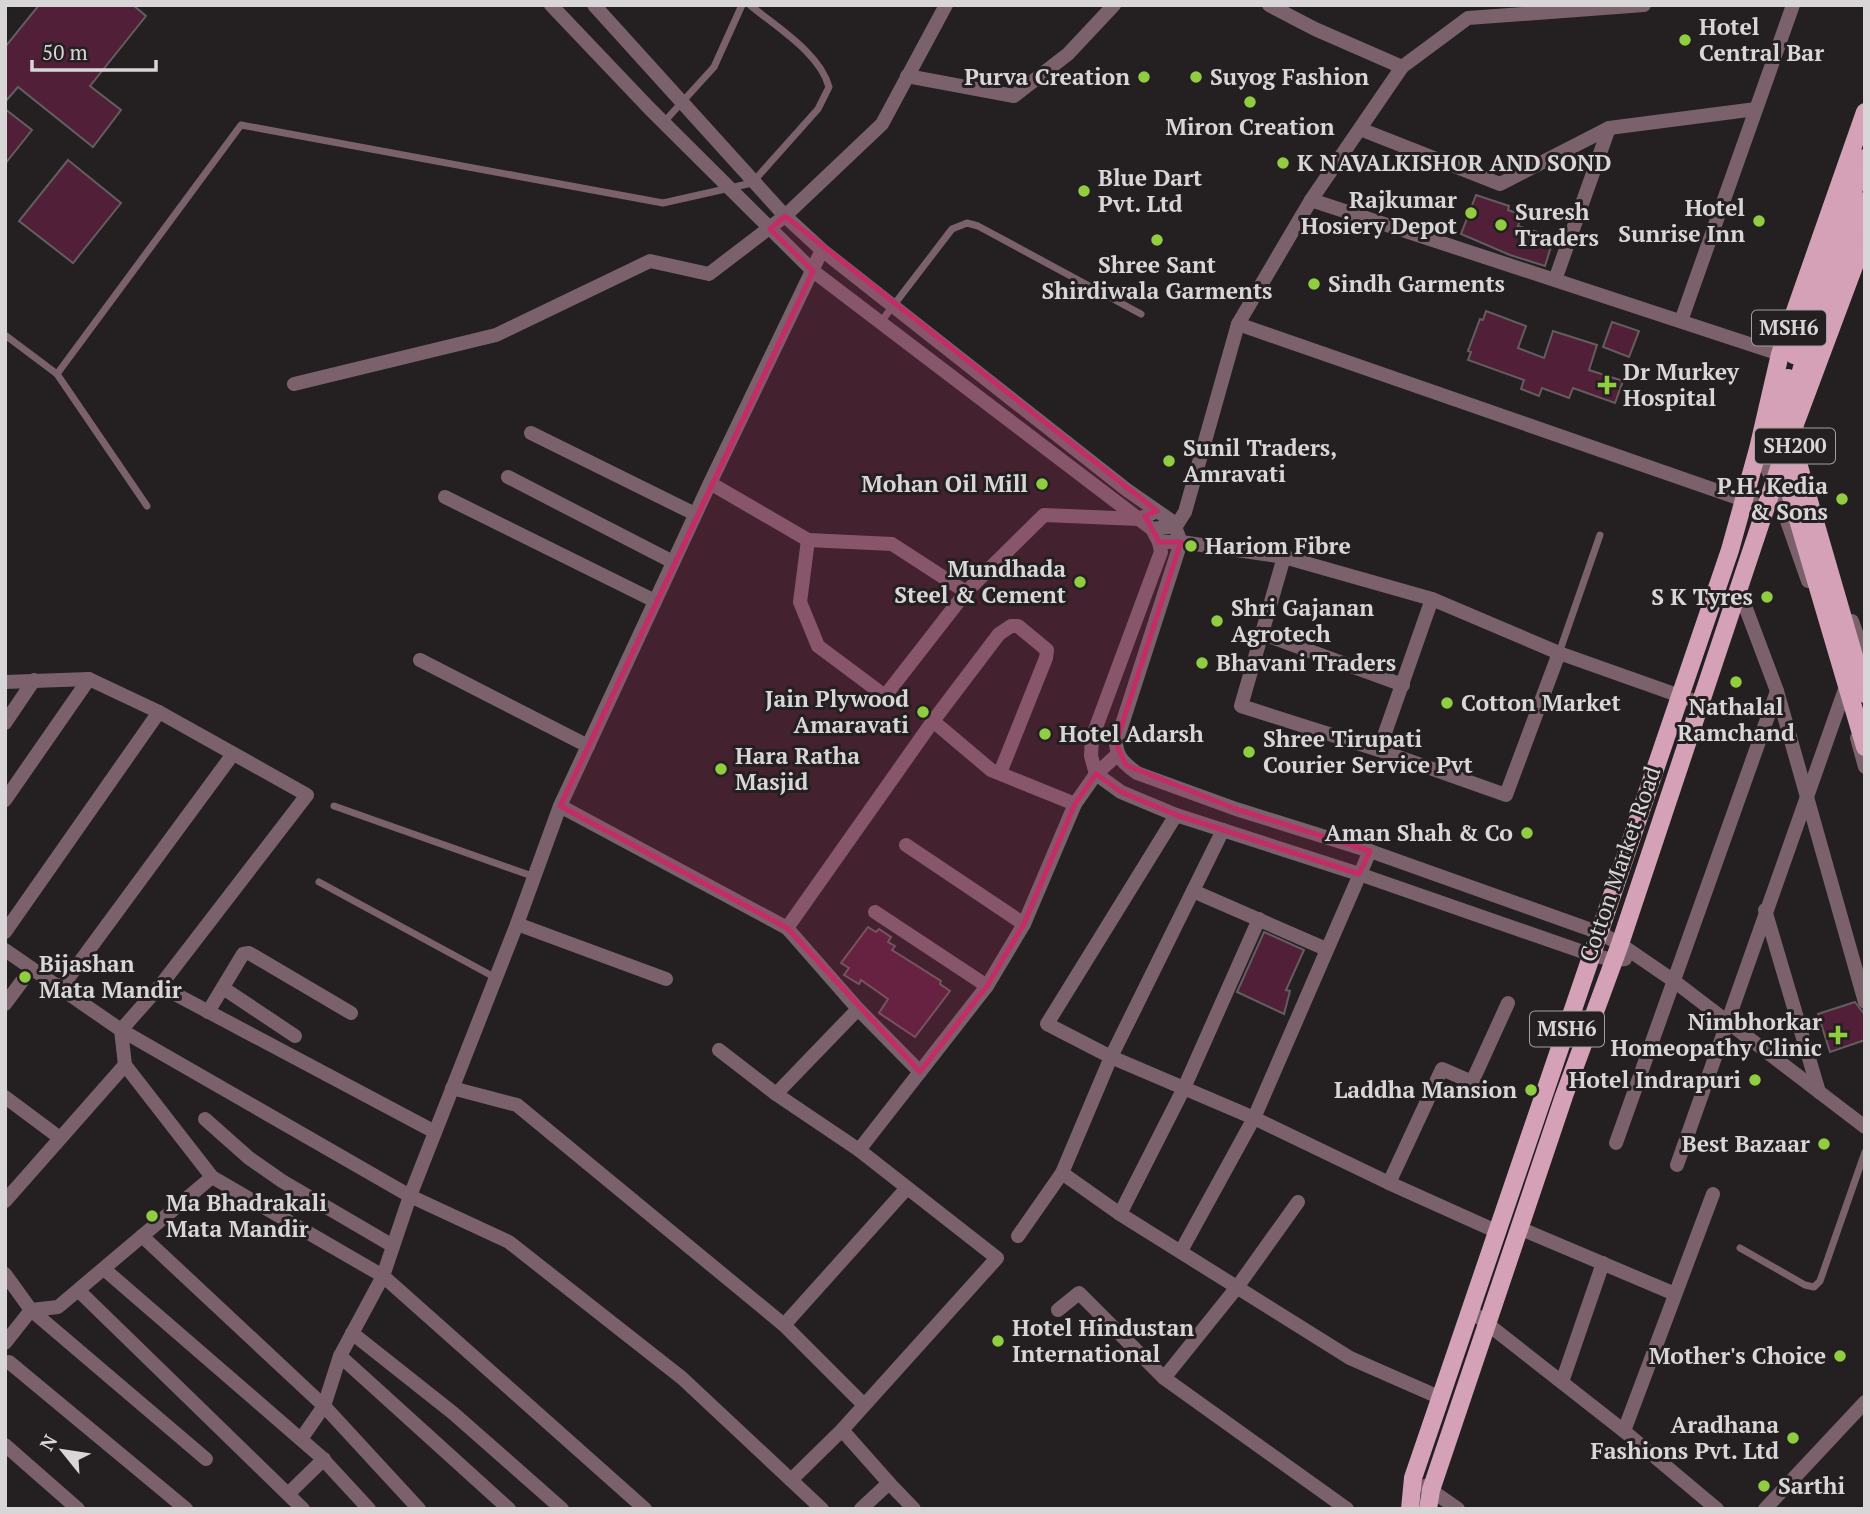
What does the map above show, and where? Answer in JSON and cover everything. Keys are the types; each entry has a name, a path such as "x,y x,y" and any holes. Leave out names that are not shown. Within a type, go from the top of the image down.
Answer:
{"main road":[{"name":"MSH6","path":"1742,500 1767,408 1865,112"},
{"path":"1787,354 1865,158"},
{"name":"SH200","path":"1865,201 1804,360 1795,393 1793,416 1798,463 1865,694"},
{"name":"Cotton Market Road","path":"1428,1509 1431,1490 1486,1323 1617,952 1773,481 1865,237"},
{"name":"MSH6","path":"1787,354 1780,406 1779,447 1865,747"},
{"name":"Cotton Market Road","path":"1410,1509 1413,1478 1730,550 1742,500"}],"street":[{"path":"551,5 729,189 813,271 879,324 1139,519 1156,536 1161,552 1093,738 1091,756 1096,774 1121,792 1177,815 1359,874 1592,955 1617,952 1640,957 1865,1127"},
{"path":"594,5 752,183 822,250 1176,526 1181,542 1116,743 1117,755 1126,765 1137,773 1236,809 1370,851 1600,933 1617,952"},
{"path":"294,384 496,335 650,261 709,274 785,216 881,124 946,5"},
{"path":"907,76 1014,96 1068,54 1114,5"},
{"path":"1269,5 1314,29 1402,67"},
{"path":"1156,536 1176,526 1185,512 1238,324 1311,200 1402,67 1468,18 1644,5"},
{"path":"1681,321 1793,5"},
{"path":"1360,129 1500,184 1609,128 1756,109"},
{"path":"1555,280 1609,128"},
{"path":"1311,200 1787,354"},
{"path":"301,1439 324,1406 340,1356 383,1276 410,1196 561,806 695,514 822,250"},
{"path":"1238,324 1765,507"},
{"path":"1767,408 1818,523 1865,658"},
{"path":"531,433 695,514"},
{"path":"1758,449 1773,481 1844,692 1865,767"},
{"path":"508,477 673,562"},
{"path":"710,483 808,540 892,544 966,592"},
{"path":"445,497 655,601"},
{"path":"808,540 800,602 818,646 886,696 966,592 1044,515 1139,519 1157,511"},
{"path":"1156,536 1284,558 1432,599 1559,653 1700,703"},
{"path":"1284,558 1241,706 1379,750 1506,795 1559,653"},
{"path":"1739,590 1777,691 1865,1002"},
{"path":"1379,750 1432,599"},
{"path":"787,928 933,721 1004,628 1018,626 1047,650 1000,773"},
{"path":"1263,634 1403,685"},
{"path":"420,660 588,746"},
{"path":"5,800 89,679"},
{"path":"5,682 89,679 159,712 307,795 160,986 121,1030 125,1065 212,1177 383,1276 645,1509"},
{"path":"5,723 34,680"},
{"path":"1616,1143 1777,691"},
{"path":"1677,1165 1844,692"},
{"path":"5,932 159,712"},
{"path":"933,721 991,770 1075,804"},
{"path":"60,989 233,754"},
{"path":"859,1150 987,986 1024,924 1075,804 1096,774 1117,755"},
{"path":"561,806 787,928 858,1009 920,1072"},
{"path":"1177,815 1047,1024 1111,1057 1254,1118 1498,1232"},
{"path":"1018,1236 1062,1173 1111,1057 1223,830"},
{"path":"906,845 1024,924"},
{"path":"1181,1251 1254,1118 1370,851"},
{"path":"1194,891 1326,949"},
{"path":"1765,910 1819,1093"},
{"path":"874,912 987,986"},
{"path":"1120,1214 1184,1088 1259,919"},
{"path":"517,924 666,979"},
{"path":"5,950 121,1030 410,1196 509,1242 682,1378 822,1509"},
{"path":"208,1012 243,954 249,953 351,1013"},
{"path":"5,1004 31,969"},
{"path":"160,986 435,1132"},
{"path":"223,988 295,1036"},
{"path":"1389,1183 1442,1069 1472,1082 1508,1003"},
{"path":"776,1094 858,1009"},
{"path":"719,1050 776,1094 859,1150 997,1258 842,1430 791,1480"},
{"path":"5,1201 125,1065"},
{"path":"452,1088 517,1105 784,1325 864,1405"},
{"path":"5,1097 60,1138"},
{"path":"205,1119 248,1157 282,1181 393,1246"},
{"path":"1062,1173 1120,1214 1350,1358 1441,1398"},
{"path":"5,1343 32,1310 58,1307 212,1177"},
{"path":"784,1325 907,1188"},
{"path":"1625,1431 1713,1194"},
{"path":"1164,1378 1238,1286 1298,1202"},
{"path":"1519,1228 1675,1294"},
{"path":"142,1236 324,1406 419,1509"},
{"path":"1562,1382 1603,1264"},
{"path":"104,1269 324,1459 369,1509"},
{"path":"5,1274 32,1310 206,1459"},
{"path":"79,1290 303,1509"},
{"path":"1058,1310 1079,1293 1164,1378 1347,1509"},
{"path":"1471,1311 1625,1431 1717,1509"},
{"path":"352,1333 453,1413 562,1509"},
{"path":"340,1356 509,1509"},
{"path":"6,1360 186,1509"},
{"path":"1765,1509 1865,1402"},
{"path":"842,1430 914,1509"},
{"path":"5,1446 78,1509"},
{"path":"288,1494 324,1459"},
{"path":"1413,1478 1458,1509"},
{"path":"861,1509 889,1483"}],"lane":[{"path":"664,122 714,67 742,5"},
{"path":"57,374 241,125 663,202 752,183 818,109 828,87 821,68 810,55 750,5"},
{"path":"879,324 951,229 967,223 978,226 1141,314"},
{"path":"5,335 57,374 147,506"},
{"path":"1559,653 1600,535"},
{"path":"334,806 535,877"},
{"path":"319,882 496,978"},
{"path":"1740,1248 1805,1285 1814,1287 1820,1281 1865,1152"}],"highlighted area":[{"path":"785,216 1157,511 1145,516 1159,542 1181,542 1116,743 1126,765 1236,809 1370,851 1359,874 1176,815 1121,792 1096,774 1075,804 1024,924 987,986 920,1072 787,928 560,806 813,271 770,229"}],"building":[{"path":"39,5 133,5 146,16 90,86 121,110 93,147 18,87 5,102 5,47"},
{"path":"5,109 32,130 5,164"},
{"path":"68,160 121,203 73,263 19,221"},
{"path":"1476,195 1509,206 1508,210 1522,215 1518,226 1554,237 1545,266 1510,255 1461,234"},
{"path":"1486,311 1526,326 1518,348 1544,358 1553,331 1597,345 1589,370 1623,381 1615,403 1573,388 1569,398 1542,388 1539,396 1521,389 1524,380 1468,360 1471,352 1468,351 1480,319 1483,320"},
{"path":"1612,322 1639,331 1629,357 1603,347"},
{"path":"868,927 876,932 879,929 891,937 888,942 895,946 892,950 941,981 940,984 950,991 915,1037 879,1013 888,999 861,980 859,984 844,975 849,968 841,963"},
{"path":"1264,932 1304,950 1286,990 1290,991 1284,1014 1237,992"},
{"path":"1855,1002 1865,1015 1865,1040 1830,1052 1818,1014"}],"place":[{"name":"Hotel Central Bar","path":"1685,40"},
{"name":"Purva Creation","path":"1144,77"},
{"name":"Suyog Fashion","path":"1196,77"},
{"name":"Miron Creation","path":"1250,102"},
{"name":"K NAVALKISHOR AND SOND","path":"1283,163"},
{"name":"Blue Dart Pvt. Ltd","path":"1084,191"},
{"name":"Rajkumar Hosiery Depot","path":"1471,213"},
{"name":"Hotel Sunrise Inn","path":"1759,221"},
{"name":"Suresh Traders","path":"1501,225"},
{"name":"Shree Sant Shirdiwala Garments","path":"1157,240"},
{"name":"Sindh Garments","path":"1314,284"},
{"name":"Dr Murkey Hospital","path":"1607,385"},
{"name":"Sunil Traders, Amravati","path":"1169,461"},
{"name":"Mohan Oil Mill","path":"1042,484"},
{"name":"P.H. Kedia & Sons","path":"1842,499"},
{"name":"Hariom Fibre","path":"1191,546"},
{"name":"Mundhada Steel & Cement","path":"1080,582"},
{"name":"S K Tyres","path":"1767,597"},
{"name":"Shri Gajanan Agrotech","path":"1217,621"},
{"name":"Bhavani Traders","path":"1202,663"},
{"name":"Nathalal Ramchand","path":"1736,682"},
{"name":"Cotton Market","path":"1447,703"},
{"name":"Jain Plywood Amaravati","path":"923,712"},
{"name":"Hotel Adarsh","path":"1045,734"},
{"name":"Shree Tirupati Courier Service Pvt","path":"1249,752"},
{"name":"Hara Ratha Masjid","path":"721,769"},
{"name":"Aman Shah & Co","path":"1527,833"},
{"name":"Bijashan Mata Mandir","path":"25,977"},
{"name":"Nimbhorkar Homeopathy Clinic","path":"1838,1035"},
{"name":"Hotel Indrapuri","path":"1755,1080"},
{"name":"Laddha Mansion","path":"1531,1090"},
{"name":"Best Bazaar","path":"1824,1144"},
{"name":"Ma Bhadrakali Mata Mandir","path":"152,1216"},
{"name":"Hotel Hindustan International","path":"998,1341"},
{"name":"Mother's Choice","path":"1840,1356"},
{"name":"Aradhana Fashions Pvt. Ltd","path":"1793,1438"},
{"name":"Sarthi","path":"1764,1486"}]}
